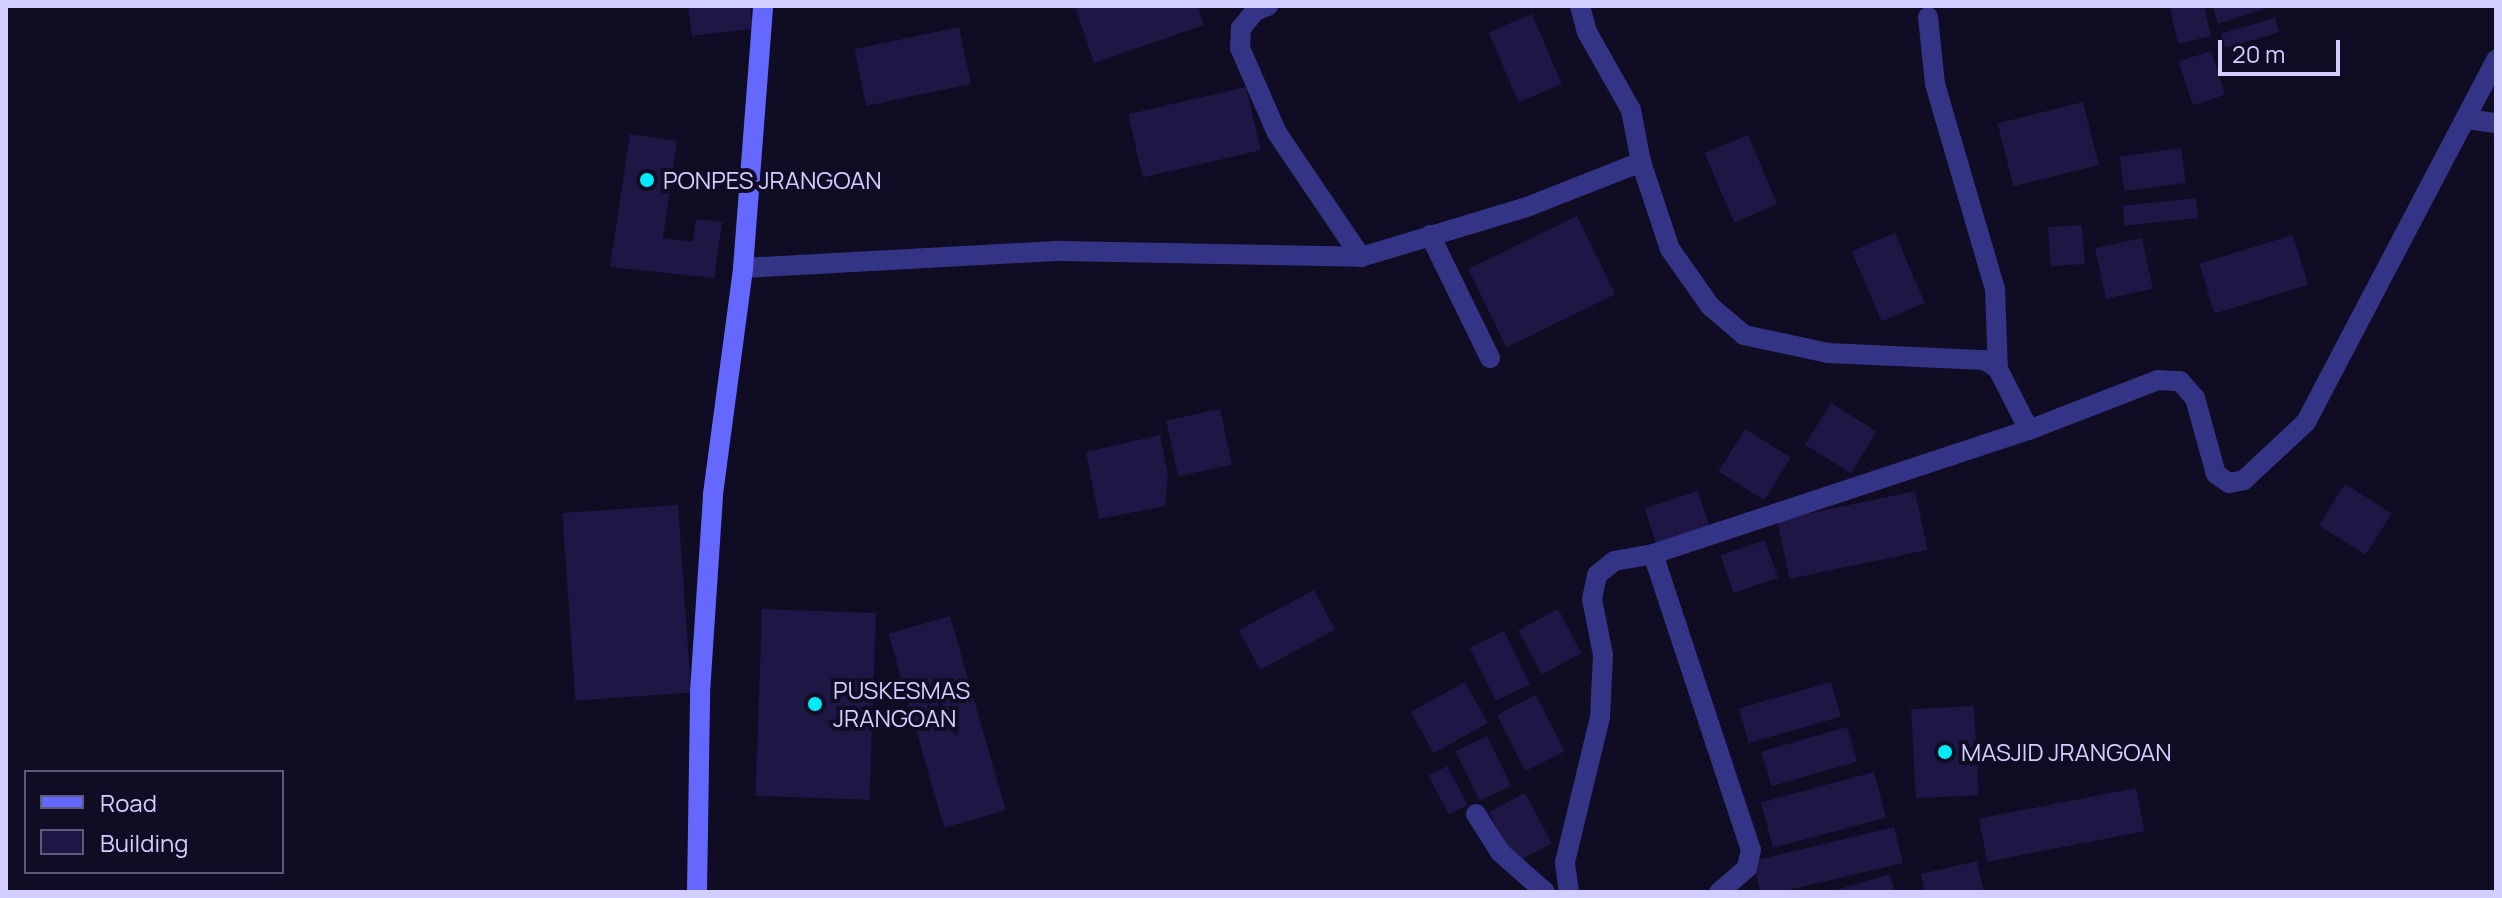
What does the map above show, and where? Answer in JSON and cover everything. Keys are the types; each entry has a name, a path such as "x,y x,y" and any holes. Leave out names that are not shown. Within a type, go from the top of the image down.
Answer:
{"street":[{"path":"697,892 700,692 712,509 743,268 763,6"},
{"path":"1268,6 1255,11 1241,28 1240,48 1277,133 1361,257"},
{"path":"1580,6 1587,32 1631,110 1641,162 1658,218 1687,278 1744,335 1828,353 1968,355 1998,369"},
{"path":"1928,17 1935,84 1995,289 1998,369 2029,430"},
{"path":"1569,892 1565,862 1600,717 1603,655 1592,599 1597,575 1614,561 1653,554 2029,430 2158,380 2180,381 2195,398 2216,474 2229,483 2244,480 2306,422 2496,60"},
{"path":"2467,119 2496,123"},
{"path":"743,268 1061,251 1361,257 1527,207 1641,162"},
{"path":"1430,235 1490,358"},
{"path":"1653,554 1751,850 1747,868 1719,892"},
{"path":"1476,814 1500,852 1545,892"}],"building":[{"path":"688,6 750,6 753,29 692,36"},
{"path":"1075,6 1198,6 1204,25 1094,63"},
{"path":"2204,6 2211,36 2178,44 2170,8"},
{"path":"2212,6 2270,6 2270,7 2218,24"},
{"path":"1532,14 1562,84 1518,102 1489,32"},
{"path":"2275,18 2279,32 2225,48 2221,33"},
{"path":"959,27 971,84 866,106 854,49"},
{"path":"2211,51 2225,95 2193,105 2179,62"},
{"path":"1246,87 1261,150 1143,178 1128,114"},
{"path":"2083,102 2099,165 2013,186 1998,123"},
{"name":"PONPES JRANGOAN","path":"630,134 677,141 663,238 693,242 696,219 722,222 714,278 610,267"},
{"path":"1748,135 1777,204 1734,222 1705,153"},
{"path":"2181,148 2186,183 2124,191 2120,157"},
{"path":"2196,198 2198,218 2124,226 2122,206"},
{"path":"1577,216 1615,294 1506,347 1468,269"},
{"path":"2082,225 2085,264 2051,266 2048,227"},
{"path":"1895,233 1925,303 1881,321 1852,251"},
{"path":"2293,235 2308,285 2214,313 2199,264"},
{"path":"2142,238 2153,289 2106,299 2095,248"},
{"path":"1831,403 1877,432 1851,473 1805,445"},
{"path":"1220,409 1232,465 1178,476 1166,420"},
{"path":"1745,429 1791,458 1764,500 1719,471"},
{"path":"1160,435 1168,474 1165,506 1099,519 1086,452"},
{"path":"2345,484 2392,513 2366,555 2319,526"},
{"path":"1698,491 1711,530 1657,547 1645,508"},
{"path":"1915,491 1927,550 1790,579 1777,520"},
{"path":"678,505 691,693 575,701 562,513"},
{"path":"1765,540 1778,578 1734,593 1721,555"},
{"path":"1314,590 1335,630 1260,670 1239,630"},
{"name":"PUSKESMAS JRANGOAN","path":"762,609 876,613 869,800 755,796"},
{"path":"1558,609 1581,653 1542,674 1518,630"},
{"path":"950,616 1006,810 944,828 888,634"},
{"path":"1504,631 1530,684 1496,701 1470,648"},
{"path":"1465,682 1488,723 1434,753 1411,712"},
{"path":"1831,682 1841,717 1749,743 1739,708"},
{"path":"1536,695 1565,751 1525,771 1497,715"},
{"name":"MASJID JRANGOAN","path":"1974,706 1979,795 1916,798 1911,709"},
{"path":"1847,727 1857,762 1771,786 1761,752"},
{"path":"1487,736 1511,785 1480,801 1456,751"},
{"path":"1447,766 1468,805 1449,815 1428,776"},
{"path":"1874,772 1886,817 1773,848 1761,802"},
{"path":"2136,788 2144,831 1987,862 1979,819"},
{"path":"1525,793 1552,843 1516,863 1489,812"},
{"path":"1894,827 1903,863 1780,892 1760,892 1753,861"},
{"path":"1977,861 1984,892 1925,892 1921,874"},
{"path":"1890,874 1895,892 1833,892 1833,891"}],"place":[{"name":"PONPES JRANGOAN","path":"647,180"},
{"name":"PUSKESMAS JRANGOAN","path":"815,704"},
{"name":"MASJID JRANGOAN","path":"1945,752"}]}
